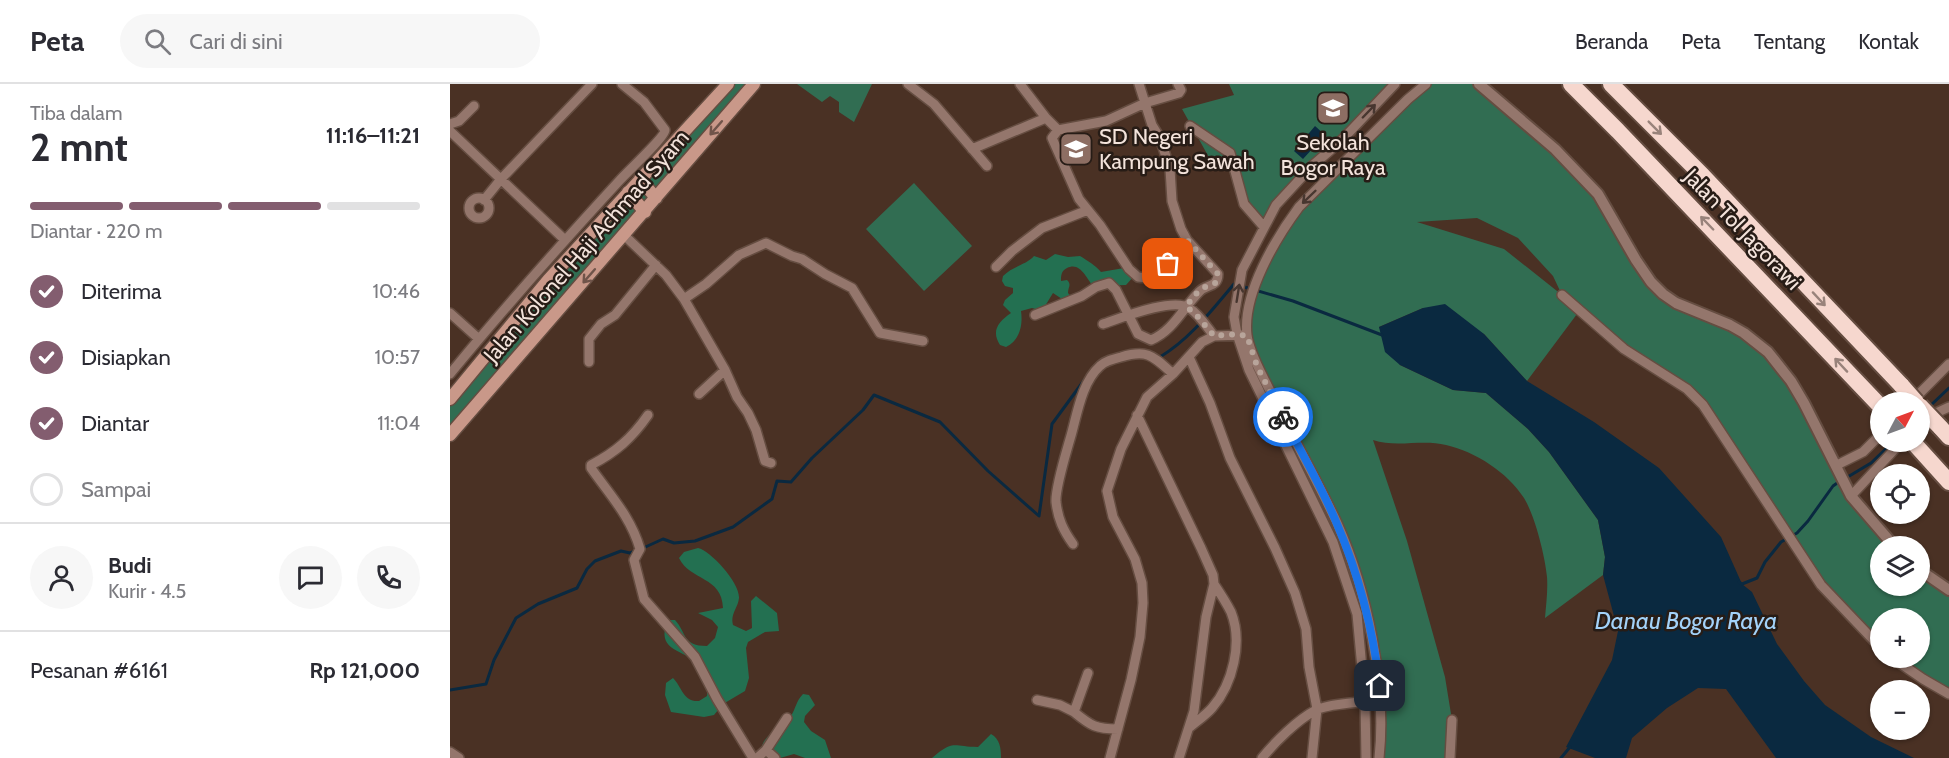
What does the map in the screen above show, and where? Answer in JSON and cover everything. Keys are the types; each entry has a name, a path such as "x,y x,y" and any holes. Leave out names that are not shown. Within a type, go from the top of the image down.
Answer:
{"highway":[{"name":"Jalan Tol Jagorawi","path":"1571,84 1870,395"},
{"name":"Jalan Tol Jagorawi","path":"1611,84 1703,176 1908,392"},
{"name":"Jalan Tol Jagorawi","path":"1930,414 1942,426"},
{"path":"1922,452 1949,482"}],"main road":[{"name":"Jalan Kolonel Haji Achmad Syam","path":"450,399 548,280 728,84"},
{"name":"Jalan Kolonel Haji Achmad Syam","path":"450,435 625,236 754,84"},
{"path":"640,179 656,198"},
{"path":"628,192 645,212"}],"street":[{"path":"484,200 501,179 592,84"},
{"path":"450,374 565,240 664,135 665,130 644,102 622,84"},
{"path":"908,84 934,104 987,166"},
{"path":"1020,84 1058,130"},
{"path":"1035,315 1083,296 1096,286 1109,283 1113,285 1138,334 1151,340 1162,335 1202,288 1214,285 1218,279 1218,274 1187,240 1176,217 1171,193 1170,169 1139,84"},
{"path":"1178,84 1181,90 1179,93 1145,103 1106,121 1058,130 1052,138 1079,199 1100,225 1129,269 1138,277 1151,277 1163,268 1187,240"},
{"path":"1379,758 1382,701 1372,640 1347,549 1337,523 1234,317 1244,265 1276,205 1395,84"},
{"path":"1366,758 1365,701 1357,614 1333,542 1249,370 1242,335 1255,280 1285,226 1299,207 1426,84"},
{"path":"1479,84 1555,149 1598,194 1636,260 1651,282 1663,294 1676,303 1744,333 1768,352 1791,381 1850,494 1886,536"},
{"path":"450,124 459,121 474,106"},
{"path":"972,149 1046,118"},
{"path":"1190,126 1230,153 1244,204 1264,227"},
{"path":"450,130 565,240"},
{"path":"996,267 1012,251 1042,228 1088,210"},
{"path":"625,236 666,275 684,299 756,430 765,461 771,463"},
{"path":"684,299 740,255 766,243 792,256 802,258 825,274 852,288 880,333 923,340"},
{"path":"589,362 589,339 601,324 615,315 656,265"},
{"path":"1244,265 1260,271"},
{"path":"1562,295 1624,349 1687,389 1703,405 1821,585 1870,636"},
{"path":"1103,324 1165,306 1188,307 1214,336"},
{"path":"450,313 479,339"},
{"path":"1110,758 1140,638 1142,583 1135,559 1113,517 1107,490 1121,449 1147,397 1173,374 1202,342 1214,336 1242,335"},
{"path":"1073,544 1061,528 1055,499 1088,382 1099,366 1131,354 1145,353 1158,360 1173,374"},
{"path":"1189,357 1210,403 1230,458 1295,593 1306,629 1309,667 1317,710 1312,758"},
{"path":"1926,392 1949,364"},
{"path":"699,394 725,370"},
{"path":"1942,426 1949,407"},
{"path":"648,415 635,434 619,449 590,467 621,508 636,535 640,549 633,560 644,599 695,657 717,699 755,758 766,750 787,718"},
{"path":"1137,415 1213,575 1214,584 1206,617 1190,727 1179,758"},
{"path":"1838,468 1870,445"},
{"path":"1850,494 1892,452"},
{"path":"1930,577 1949,590"},
{"path":"1190,727 1212,708 1222,693 1234,663 1236,637 1234,623 1231,613 1214,584"},
{"path":"1907,668 1949,694"},
{"path":"1074,711 1088,673"},
{"path":"1037,700 1074,711 1086,722 1099,729 1118,729"},
{"path":"1262,758 1291,730 1317,710 1365,701 1382,701"},
{"path":"1450,758 1452,720"},
{"path":"766,750 775,758"},
{"path":"450,752 459,758"}],"green space":[{"path":"728,84 754,84 450,435 450,398"},
{"path":"797,84 872,84 854,122 839,112 839,102 830,96 822,102"},
{"path":"1229,84 1395,84 1321,158 1264,227 1244,204 1223,158 1211,161 1182,109 1234,95"},
{"path":"1424,84 1479,84 1599,197 1663,294 1744,333 1791,381 1849,492 1870,517 1870,524 1876,524 1886,536 1870,536 1870,596 1930,596 1930,577 1949,590 1949,694 1908,668 1930,668 1930,608 1870,608 1870,637 1841,608 1703,405 1624,349 1580,310 1527,381 1484,334 1423,308 1379,327 1400,365 1453,390 1486,393 1528,429 1549,452 1598,520 1605,557 1603,575 1545,618 1547,577 1539,536 1524,498 1509,480 1490,464 1457,448 1437,443 1391,443 1373,440 1407,541 1445,677 1452,720 1450,758 1379,758 1373,645 1350,558 1258,367 1246,318 1255,280 1285,226","holes":["1477,218 1518,238 1553,276 1562,295 1504,249 1417,222"]},
{"path":"914,183 972,246 924,291 866,229"},
{"path":"1055,254 1068,257 1080,256 1101,272 1124,268 1134,276 1126,285 1093,286 1079,269 1072,266 1067,268 1062,272 1061,281 1067,280 1070,285 1068,293 1072,298 1065,301 1053,293 1042,311 1032,308 1021,311 1021,327 1015,340 1006,347 1000,345 996,335 997,327 1011,313 1003,305 1013,293 1013,288 1005,286 1002,281 1003,276 1034,256 1046,260"},
{"path":"698,548 717,561 735,584 739,598 733,625 746,631 752,628 751,601 756,596 777,613 779,631 765,632 748,642 746,648 749,678 745,691 723,704 714,715 704,717 671,712 665,695 666,683 673,678 689,699 699,701 707,696 698,666 688,656 669,645 665,639 668,620 675,620 686,638 693,644 707,646 715,638 718,627 712,620 698,613 723,608 721,598 712,584 690,571 679,558 684,552"},
{"path":"803,694 809,695 815,705 805,716 804,722 811,731 825,740 831,758 805,758 794,754 780,758 762,758 761,750 766,739 787,721"},
{"path":"991,734 999,744 1001,758 932,758 950,746 978,747"}],"water":[{"path":"1315,126 1325,135 1303,159 1294,151"},
{"name":"Danau Bogor Raya","path":"1445,304 1484,334 1527,381 1594,422 1659,468 1721,537 1742,584 1752,592 1777,644 1825,705 1870,736 1870,740 1877,740 1914,758 1776,758 1726,689 1698,688 1667,708 1632,738 1626,758 1595,758 1566,747 1612,660 1618,631 1603,575 1605,557 1598,520 1549,452 1528,429 1486,393 1453,390 1400,365 1385,352 1379,327 1423,308"}],"waterway":[{"path":"1156,355 1160,357 1181,342 1200,324 1234,284 1293,301 1382,335"},
{"path":"641,549 663,539 674,543 695,541 733,527 772,499 777,481 791,482 812,458 863,410 874,395 940,422 988,471 1039,516 1052,424 1085,379"},
{"path":"1930,406 1949,388"},
{"path":"1846,478 1871,463 1882,452"},
{"path":"1739,582 1742,584 1757,578 1765,562 1781,542 1797,533 1833,486 1840,481"},
{"path":"450,690 486,684 494,660 516,618 538,604 577,588 587,569 595,561 621,551 630,553 635,551"},
{"path":"1561,758 1570,747"}],"tunnel":[{"path":"1930,418 1934,415"}],"way so far":[{"path":"1168,264 1187,240 1218,274 1214,285 1202,288 1186,306 1214,336 1237,334 1247,336 1257,366 1283,417"}],"place":[{"name":"Sekolah Bogor Raya","path":"1333,108"},
{"name":"SD Negeri Kampung Sawah","path":"1076,149"}],"route":[{"path":"1283,417 1337,523 1350,558 1372,640 1380,686"}]}
